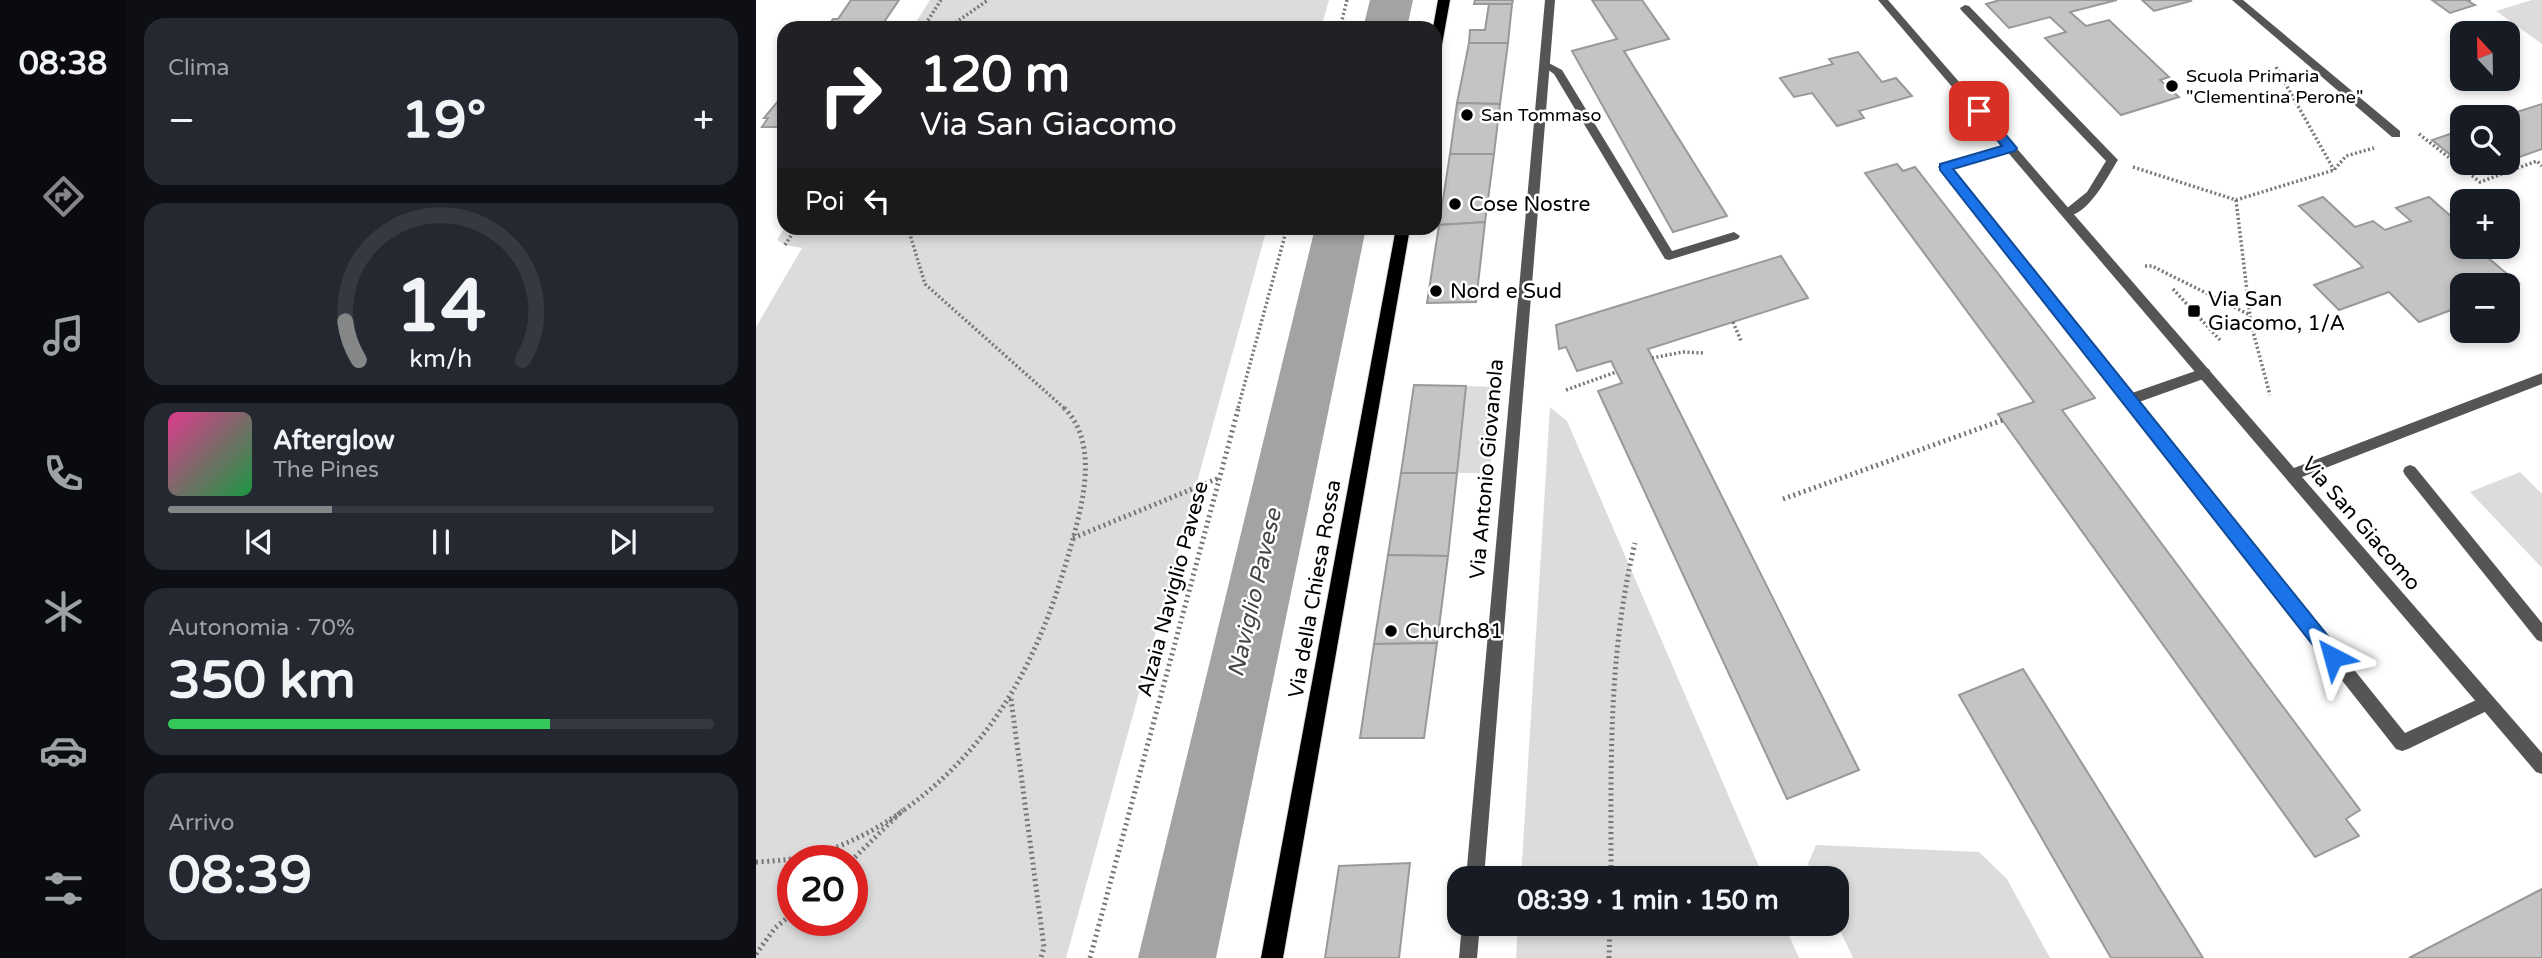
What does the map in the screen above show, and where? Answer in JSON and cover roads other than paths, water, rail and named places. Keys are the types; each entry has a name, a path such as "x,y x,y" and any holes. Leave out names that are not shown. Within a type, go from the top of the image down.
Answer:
{"main road":[{"path":"1440,21 1444,0"},
{"name":"Via della Chiesa Rossa","path":"1272,958 1402,235"}],"street":[{"name":"Via Antonio Giovanola","path":"1476,866 1550,0"},
{"name":"Via San Giacomo","path":"1883,0 2542,766"},
{"path":"2237,0 2396,134"},
{"path":"1965,8 2112,160 2091,195 2067,213"},
{"path":"1545,64 1558,72 1669,256 1734,236"},
{"path":"2011,148 1944,167 2402,743 2487,703"},
{"path":"2129,400 2204,373"},
{"path":"2292,475 2542,378"},
{"path":"2410,471 2542,635"},
{"path":"1468,958 1470,936"}],"water":[{"path":"1370,0 1413,0 1408,21 1365,21"},
{"name":"Naviglio Pavese","path":"1313,235 1365,235 1216,958 1138,958"}],"place":[{"name":"Scuola Primaria \"Clementina Perone\"","path":"2172,86"},
{"name":"San Tommaso","path":"1467,115"},
{"name":"Cose Nostre","path":"1455,204"},
{"name":"Nord e Sud","path":"1436,291"},
{"name":"Via San Giacomo, 1/A","path":"2194,311"},
{"name":"Church81","path":"1391,631"}]}
